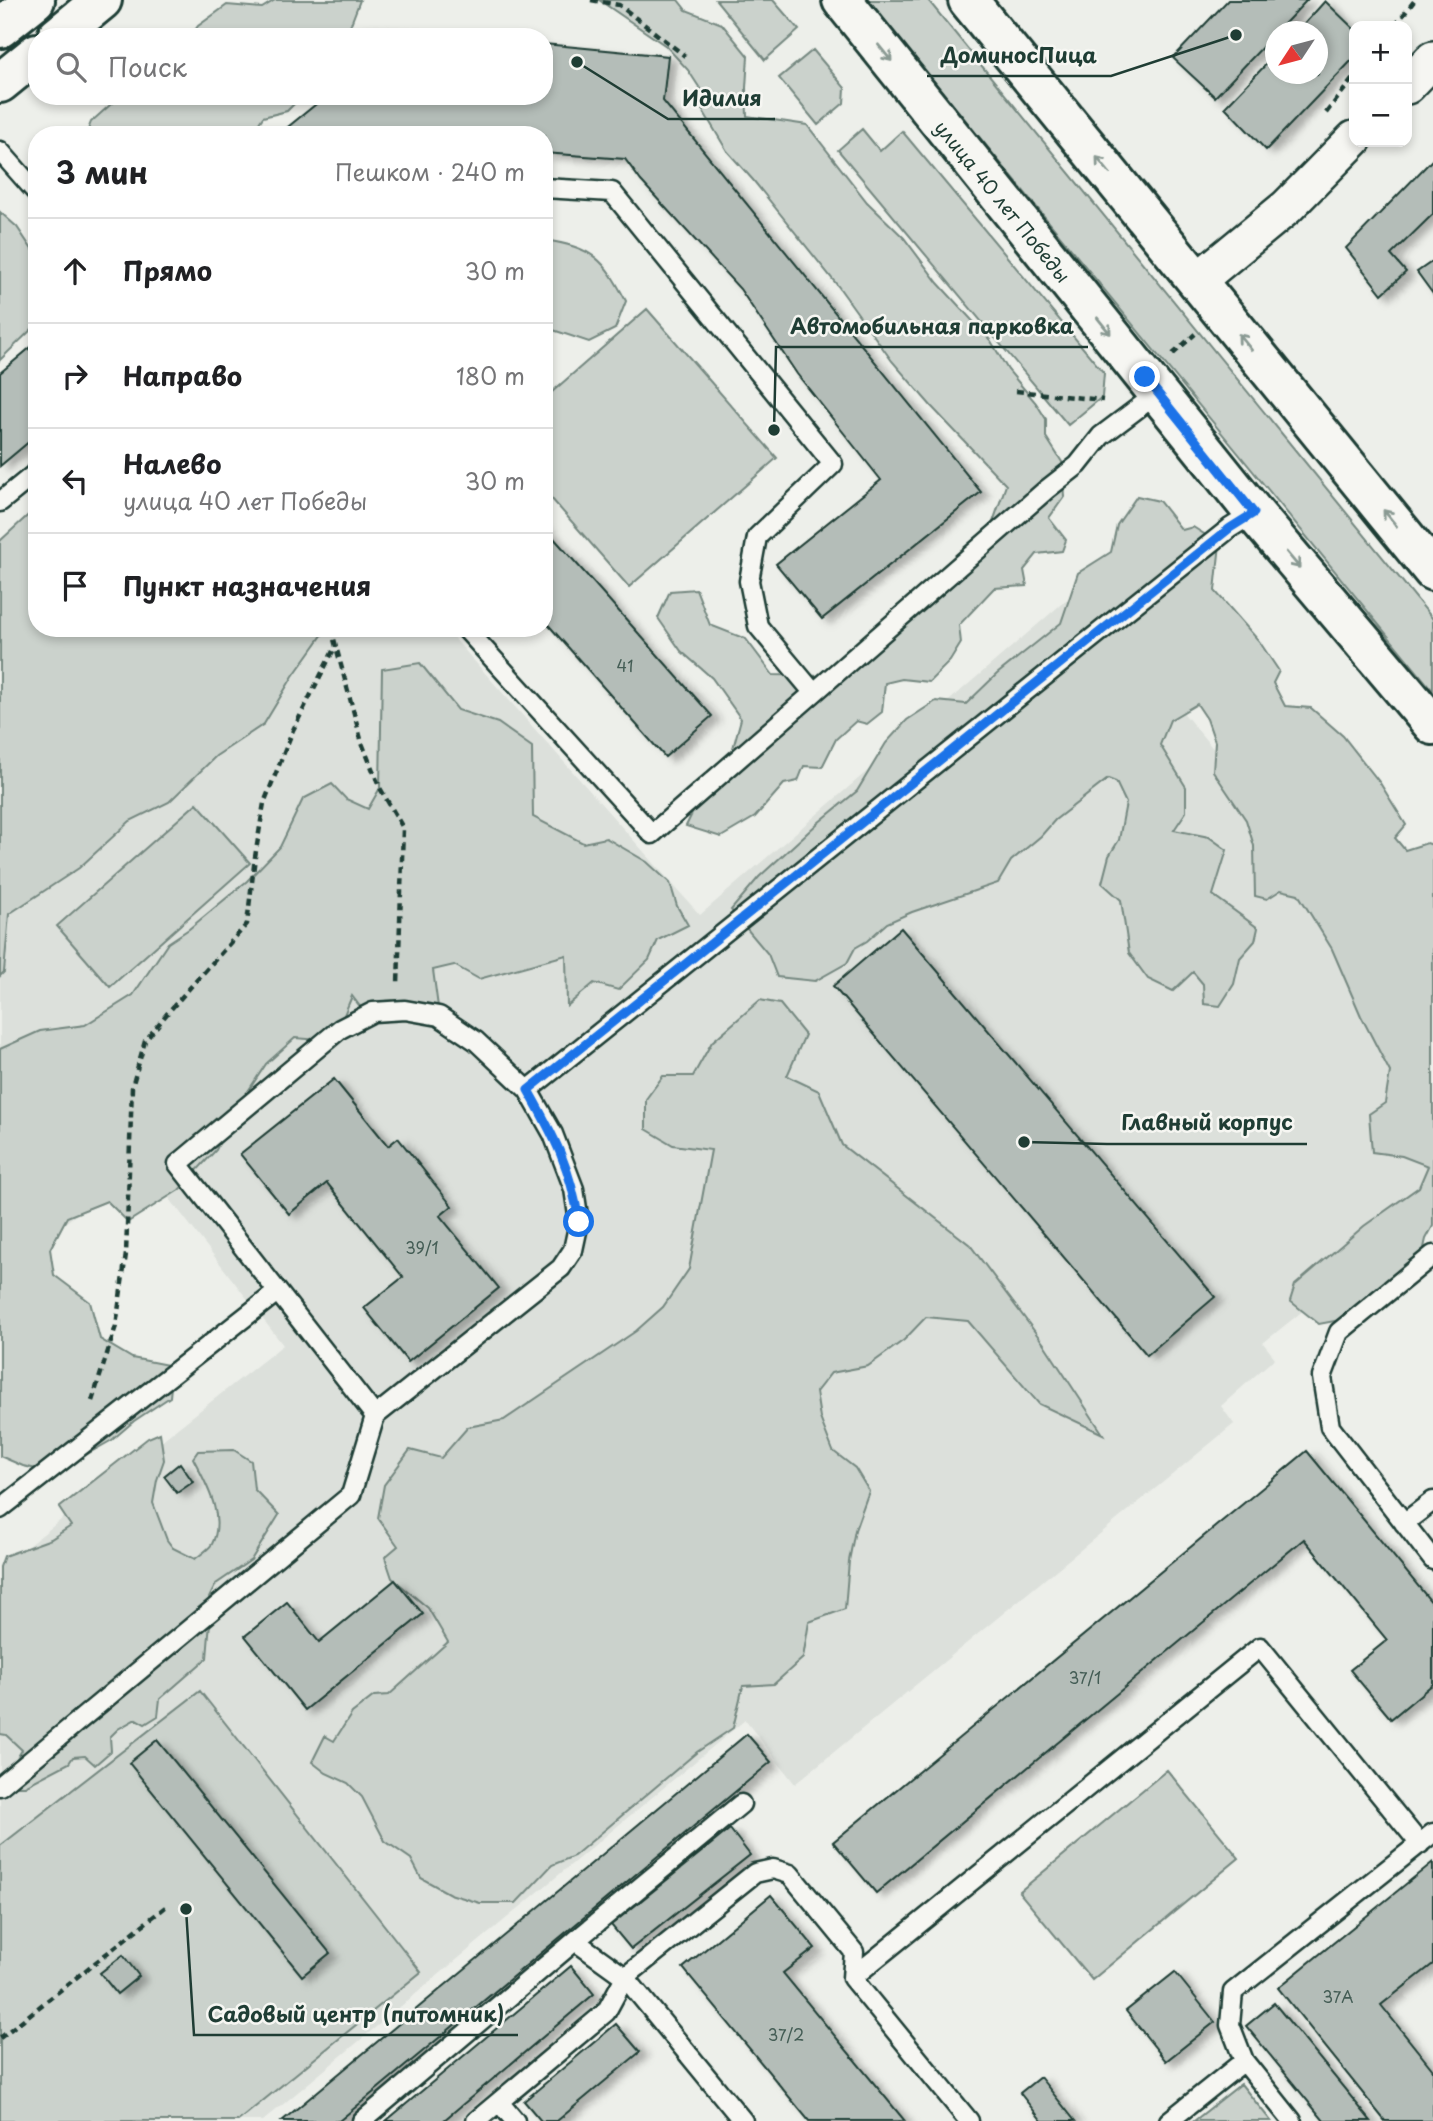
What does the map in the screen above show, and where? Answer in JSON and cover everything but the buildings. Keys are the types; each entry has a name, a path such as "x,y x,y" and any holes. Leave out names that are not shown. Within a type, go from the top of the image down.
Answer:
{"main road":[{"path":"12,52 35,0"},
{"path":"68,28 102,0"},
{"name":"улица 40 лет Победы","path":"842,0 1161,377 1254,513 1433,725"},
{"path":"968,0 1433,571"}],"street":[{"path":"1409,84 1433,59"},
{"path":"1197,281 1287,206 1349,144"}],"lane":[{"path":"0,151 28,183"},
{"path":"553,189 612,192 833,464 757,537 748,581 758,626 813,692"},
{"path":"474,637 652,834 1078,465 1101,436 1161,377"},
{"path":"0,502 28,479"},
{"path":"528,1090 1120,615 1230,528 1254,513"},
{"path":"0,1786 351,1495 375,1416 561,1268 573,1250 579,1222 574,1189 553,1134 528,1090 476,1041 439,1016 397,1010 373,1012 340,1029 178,1164 375,1416"},
{"path":"1433,1255 1339,1332 1322,1377 1330,1427 1433,1560"},
{"path":"0,1509 277,1292"},
{"path":"1404,1523 1433,1501"},
{"path":"852,1978 1260,1647 1426,1839 1233,1992 1230,2025 1244,2061 1293,2121"},
{"path":"362,2121 741,1804"},
{"path":"476,2121 606,2012 625,1977 755,1873 773,1868 790,1874 854,1952 852,1978 969,2121"},
{"path":"575,1941 625,1977 743,2121"},
{"path":"1169,2121 1244,2061"},
{"path":"499,2102 516,2121"}],"path":[{"path":"591,0 619,5 685,55"},
{"path":"1399,21 1415,0"},
{"path":"1161,377 1198,332"},
{"path":"1016,391 1105,400"},
{"path":"334,637 362,743 380,788 403,828 397,1010"},
{"path":"87,1410 116,1325 126,1254 132,1087 145,1041 247,924 264,803 293,730 336,645"},
{"path":"0,2038 168,1905"}],"shaded area":[{"path":"275,0 360,0 349,28 197,28 227,5 262,8"},
{"path":"599,0 678,0 686,10 722,24 748,56 747,116 807,125 867,202 904,238 938,283 991,341 1008,370 1046,419 1046,437 1062,462 1064,497 1049,518 1066,540 1062,551 1037,554 1024,570 1027,586 994,588 959,625 961,643 950,661 929,682 902,679 885,683 882,712 867,724 856,721 836,739 822,767 804,766 798,781 784,784 755,817 721,837 686,826 706,785 730,759 741,719 712,678 681,651 658,618 670,591 696,589 710,625 746,639 773,675 826,676 967,568 993,522 1006,485 892,361 838,286 727,151 702,109 701,90 688,70 666,46"},
{"path":"716,0 773,0 799,30 765,60"},
{"path":"867,0 928,0 1433,619 1433,691"},
{"path":"813,50 845,88 844,103 818,125 779,78"},
{"path":"110,105 293,105 287,111 263,117 257,126 89,126"},
{"path":"862,129 880,151 902,131 1104,373 1102,397 1068,425 838,150"},
{"path":"0,212 17,227 28,244 28,333 0,360"},
{"path":"553,242 586,251 595,257 611,275 626,301 615,329 589,342 553,330"},
{"path":"647,309 777,458 629,587 553,500 553,391"},
{"path":"1137,496 1159,501 1182,530 1193,527 1220,544 1215,591 1259,641 1279,671 1273,683 1285,706 1311,708 1343,736 1380,783 1406,825 1395,838 1405,850 1427,843 1433,845 1433,1226 1426,1239 1418,1275 1366,1315 1319,1324 1290,1301 1295,1285 1364,1226 1419,1187 1428,1166 1402,1156 1372,1152 1369,1114 1385,1103 1390,1072 1361,1016 1332,949 1298,894 1281,890 1267,899 1255,896 1254,846 1246,820 1213,771 1215,742 1207,719 1197,704 1170,720 1160,745 1186,787 1186,812 1174,830 1209,837 1227,850 1213,895 1258,928 1255,941 1240,958 1234,984 1220,1006 1204,1004 1203,984 1193,972 1173,991 1148,979 1129,953 1121,900 1102,883 1109,856 1119,840 1126,803 1116,782 1108,779 1055,820 1041,836 1011,861 998,883 887,923 855,948 847,963 815,981 777,977 768,954 731,910 759,877 857,791 886,743 907,720 936,701 966,704 997,674 1061,623 1078,573 1111,552 1117,525"},
{"path":"28,515 28,637 321,637 264,724 216,756 169,802 130,821 79,868 9,914 4,972 0,976 0,541"},
{"path":"0,563 28,612 28,637 453,637 700,915 1080,588 1433,1014 1433,1206 1263,1343 1275,1358 1221,1406 1234,1424 795,1784 745,1720 263,2121 0,2121 0,1568 283,1345 142,1163 0,1274"},
{"path":"420,663 458,710 498,723 532,747 533,817 583,843 606,838 647,862 670,883 677,906 688,925 658,940 649,960 618,990 594,983 567,1006 566,955 479,979 454,965 433,970 439,1014 371,1021 352,996 333,1041 295,1038 266,1064 233,1114 216,1150 179,1190 128,1222 107,1201 67,1217 50,1249 54,1275 90,1302 100,1339 132,1358 173,1366 170,1397 134,1421 112,1440 54,1473 23,1466 0,1456 0,1049 40,1031 85,1025 133,995 168,943 247,881 280,847 303,799 332,784 346,799 368,809 380,788 382,669"},
{"path":"197,803 250,863 110,987 57,926"},
{"path":"760,1000 780,1004 805,1035 787,1076 819,1091 842,1145 970,1245 1044,1344 1103,1434 1039,1404 968,1321 926,1317 904,1340 868,1366 831,1373 816,1392 820,1418 833,1451 855,1468 869,1491 855,1530 845,1609 809,1622 803,1658 774,1684 743,1686 733,1728 697,1752 574,1856 552,1865 516,1903 480,1903 450,1894 421,1878 411,1859 385,1841 362,1797 348,1783 326,1773 312,1762 325,1736 334,1741 352,1713 374,1696 389,1695 448,1642 428,1608 392,1578 385,1557 398,1546 378,1518 384,1485 410,1450 441,1458 468,1427 504,1420 636,1331 663,1307 689,1269 711,1150 673,1145 646,1129 646,1099 663,1076 693,1076 712,1042"},
{"path":"160,1433 164,1460 153,1503 167,1540 173,1548 195,1559 211,1546 216,1533 217,1522 212,1500 193,1458 198,1451 234,1450 251,1461 254,1489 279,1515 251,1560 216,1584 209,1598 207,1658 160,1699 158,1716 145,1724 136,1719 118,1729 110,1737 111,1751 95,1765 85,1756 73,1757 69,1763 25,1786 0,1786 22,1750 6,1735 0,1734 0,1567 4,1556 51,1539 71,1526 59,1508 148,1438"},
{"path":"200,1691 421,1972 238,2121 0,2121 0,1846"},
{"path":"1167,1770 1239,1858 1092,1980 1019,1892"},
{"path":"1241,2084 1271,2121 1194,2121"}],"place":[{"name":"ДоминосПица","path":"1236,35"},
{"name":"Идилия","path":"577,62"},
{"name":"Автомобильная парковка","path":"774,430"},
{"name":"Главный корпус","path":"1024,1142"},
{"name":"Садовый центр (питомник)","path":"186,1909"}],"route":[{"path":"579,1222 574,1189 563,1156 528,1090 1230,528 1254,513 1145,377"}]}
